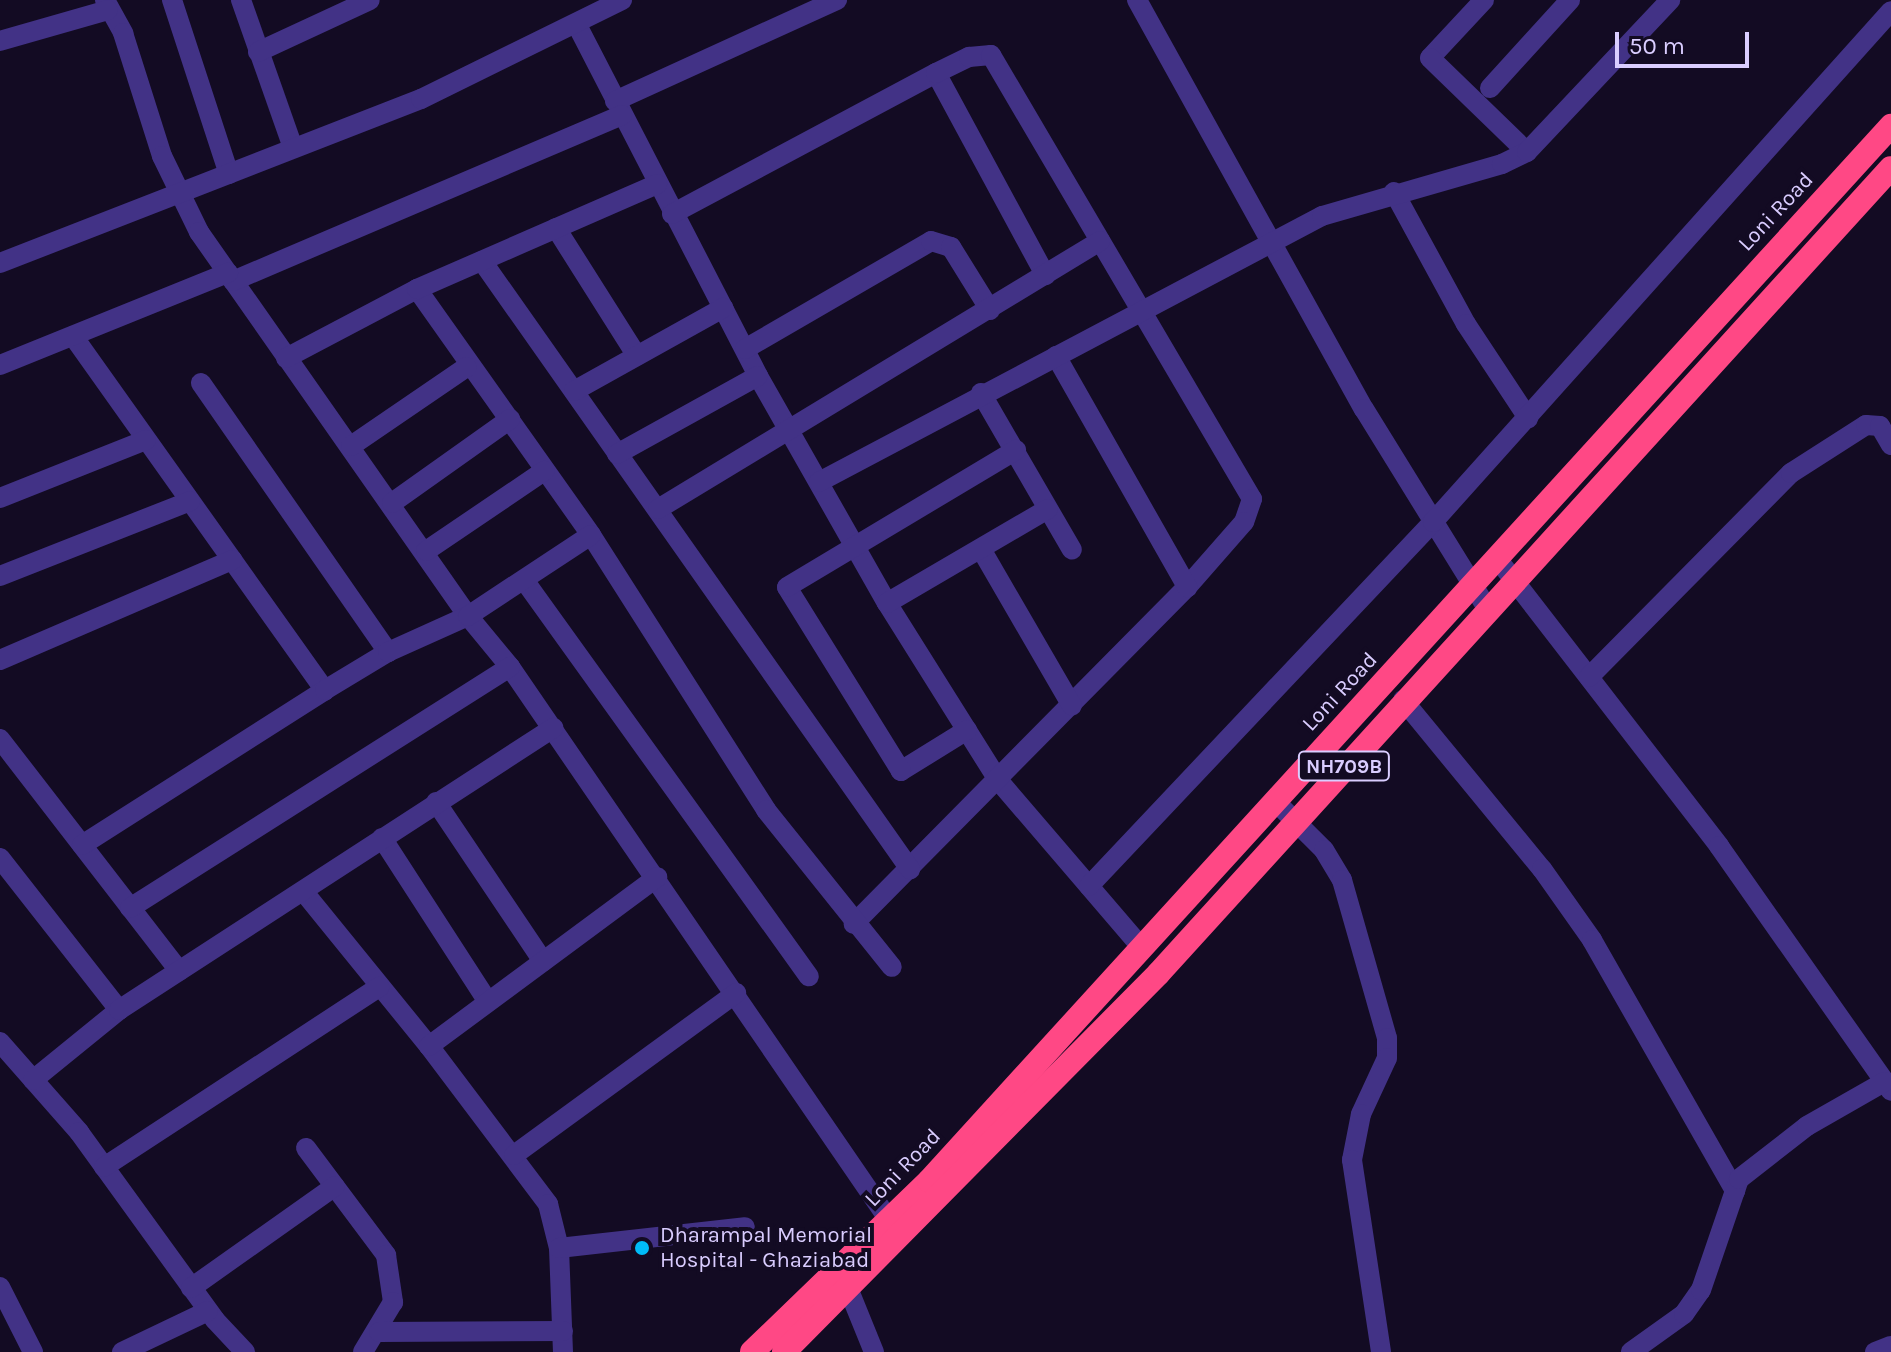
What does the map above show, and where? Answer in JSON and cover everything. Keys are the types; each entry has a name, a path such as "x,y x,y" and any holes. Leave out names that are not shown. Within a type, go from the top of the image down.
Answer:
{"highway":[{"name":"Loni Road","path":"784,1352 1158,974 1487,608 1506,571 1891,126"},
{"path":"1859,161 1885,174"},
{"name":"Loni Road","path":"752,1352 889,1220 1473,588 1506,571 1885,174"}],"street":[{"path":"172,0 229,174"},
{"path":"241,0 293,148"},
{"path":"258,52 370,0"},
{"path":"0,263 421,99 577,25 622,0"},
{"path":"0,365 230,277 618,108 837,0"},
{"path":"1137,0 1269,241 1433,522 1487,608"},
{"path":"1484,0 1430,58 1527,152"},
{"path":"1490,88 1570,0"},
{"path":"819,482 1269,241 1345,206 1502,164 1527,152 1670,0"},
{"path":"0,41 107,5 123,33 179,194 230,277 426,551 468,616 510,667 553,728 889,1220"},
{"path":"1089,886 1433,522 1891,11"},
{"path":"577,25 758,376 887,603 998,780 1142,948"},
{"path":"672,214 936,73 979,55 999,63 1139,313 1252,499 1244,522 1187,587 853,924"},
{"path":"936,73 1045,275"},
{"path":"286,358 417,289 657,184"},
{"path":"1394,192 1466,324 1528,418"},
{"path":"556,228 637,356"},
{"path":"745,349 931,241 951,247 990,310"},
{"path":"658,509 1100,241"},
{"path":"482,261 910,869"},
{"path":"417,289 467,367 510,419 591,535 766,810 853,924 892,967"},
{"path":"574,391 723,308"},
{"path":"73,336 325,690"},
{"path":"1056,356 1187,587"},
{"path":"351,446 467,367"},
{"path":"617,454 758,376"},
{"path":"201,383 388,652"},
{"path":"981,393 1072,550"},
{"path":"392,503 510,419"},
{"path":"1589,677 1791,473 1866,425 1880,426 1891,445"},
{"path":"0,498 146,440"},
{"path":"967,730 901,771 787,587 1016,450"},
{"path":"426,551 544,471"},
{"path":"0,576 190,501"},
{"path":"887,603 1048,509"},
{"path":"82,845 325,690 388,652 468,616 591,535"},
{"path":"981,549 1072,706"},
{"path":"0,660 232,560"},
{"path":"1506,571 1719,846 1888,1086 1772,1151 1739,1179 1701,1290 1684,1314 1631,1352"},
{"path":"524,580 809,976"},
{"path":"130,908 510,667"},
{"path":"1403,700 1542,869 1592,940 1735,1191"},
{"path":"33,1080 119,1010 553,728"},
{"path":"0,739 179,971"},
{"path":"1275,801 1297,818 1342,880 1387,1038 1387,1058 1361,1114 1352,1160 1381,1352"},
{"path":"436,802 543,961"},
{"path":"382,838 488,1002"},
{"path":"0,858 119,1010"},
{"path":"429,1046 657,877"},
{"path":"303,891 514,1155 548,1204 559,1248 563,1342 379,1332"},
{"path":"104,1167 379,987"},
{"path":"514,1155 736,993"},
{"path":"0,1042 104,1167 208,1311 245,1352"},
{"path":"306,1148 386,1255 393,1302 379,1332 363,1352"},
{"path":"191,1288 335,1186"},
{"path":"559,1248 745,1227"},
{"path":"0,1287 33,1352"},
{"path":"848,1288 874,1352"},
{"path":"122,1352 208,1311"},
{"path":"1875,1352 1891,1346"}],"place":[{"name":"Dharampal Memorial Hospital - Ghaziabad","path":"642,1248"}]}
